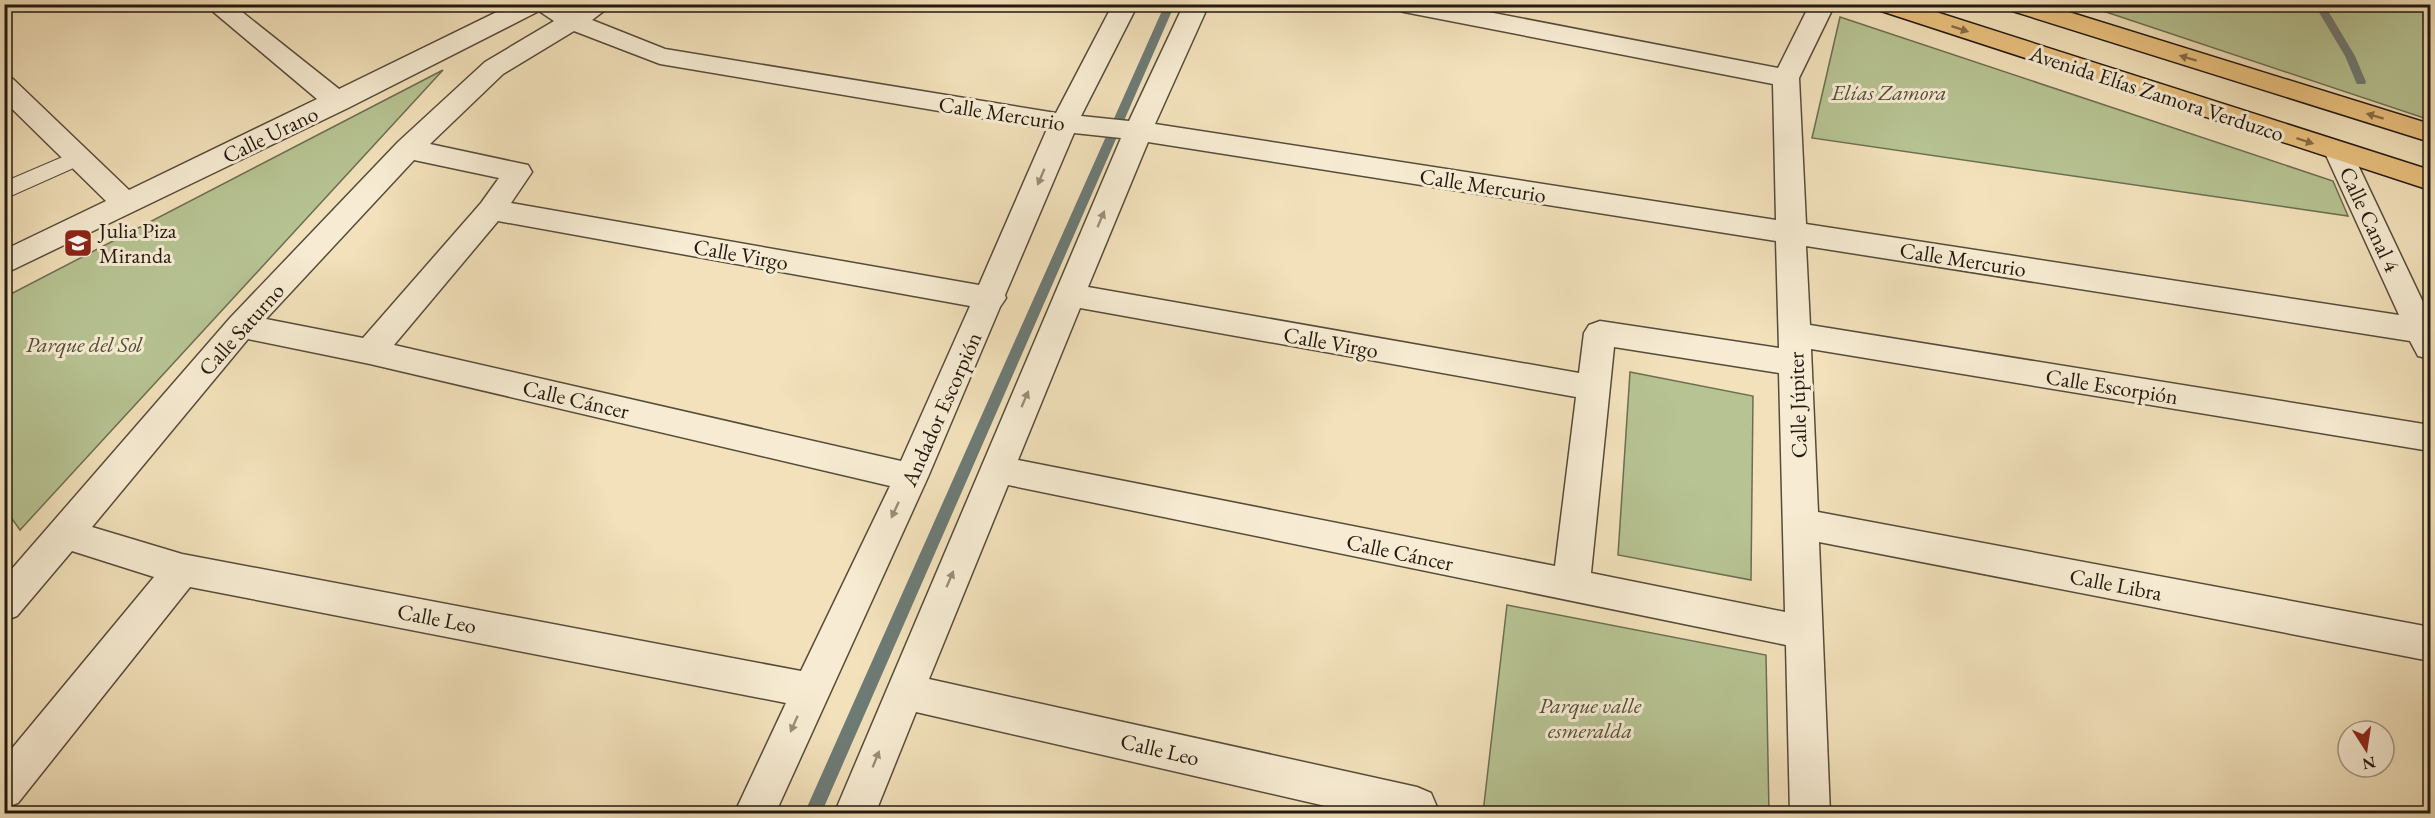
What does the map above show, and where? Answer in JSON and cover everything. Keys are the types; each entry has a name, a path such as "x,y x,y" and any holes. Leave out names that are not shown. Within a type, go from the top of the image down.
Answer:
{"main road":[{"name":"Avenida Elías Zamora Verduzco","path":"1884,4 2340,153 2430,180"},
{"name":"Avenida Elías Zamora Verduzco","path":"2015,4 2430,133"}],"street":[{"path":"216,4 338,102"},
{"name":"Calle Urano","path":"4,263 338,102 534,4"},
{"name":"Calle Mercurio","path":"545,4 571,21 660,56 1077,125 1136,131 1791,232 2428,338"},
{"path":"571,21 601,4"},
{"name":"Andador Escorpión","path":"754,813 911,477 990,298 1077,125 1126,4"},
{"path":"854,813 1136,131 1197,4"},
{"path":"1404,4 1786,78"},
{"name":"Calle Júpiter","path":"1810,813 1786,78 1823,4"},
{"name":"Calle Saturno","path":"4,605 241,326 408,149 494,68 571,21"},
{"path":"4,85 126,203"},
{"path":"370,352 490,210 518,172 408,149"},
{"name":"Calle Canal 4","path":"2340,153 2428,338"},
{"name":"Calle Virgo","path":"490,210 990,298"},
{"name":"Calle Virgo","path":"1069,295 1594,388"},
{"name":"Calle Cáncer","path":"241,326 370,352 911,477"},
{"name":"Calle Escorpión","path":"1594,388 1600,333 1795,348 2430,438"},
{"path":"1571,587 1594,388"},
{"name":"Calle Cáncer","path":"996,469 1571,587 1804,632"},
{"name":"Calle Libra","path":"1801,524 2430,644"},
{"name":"Calle Leo","path":"66,534 182,570 810,690"},
{"path":"4,789 182,570"},
{"name":"Calle Leo","path":"903,691 1417,807"}],"lane":[{"path":"4,191 79,157"}],"green space":[{"path":"2085,5 2430,5 2430,120"},
{"name":"Elías Zamora","path":"1840,17 2333,181 2348,216 1812,138"},
{"name":"Parque del Sol","path":"443,70 20,530 5,509 5,297"},
{"path":"1630,372 1753,396 1751,580 1618,555"},
{"name":"Parque valle esmeralda","path":"1507,605 1766,655 1769,813 1483,813"}],"waterway":[{"path":"812,814 1170,4"},
{"path":"2319,4 2350,56 2361,82"}],"place":[{"name":"Julia Piza Miranda","path":"78,243"}]}
